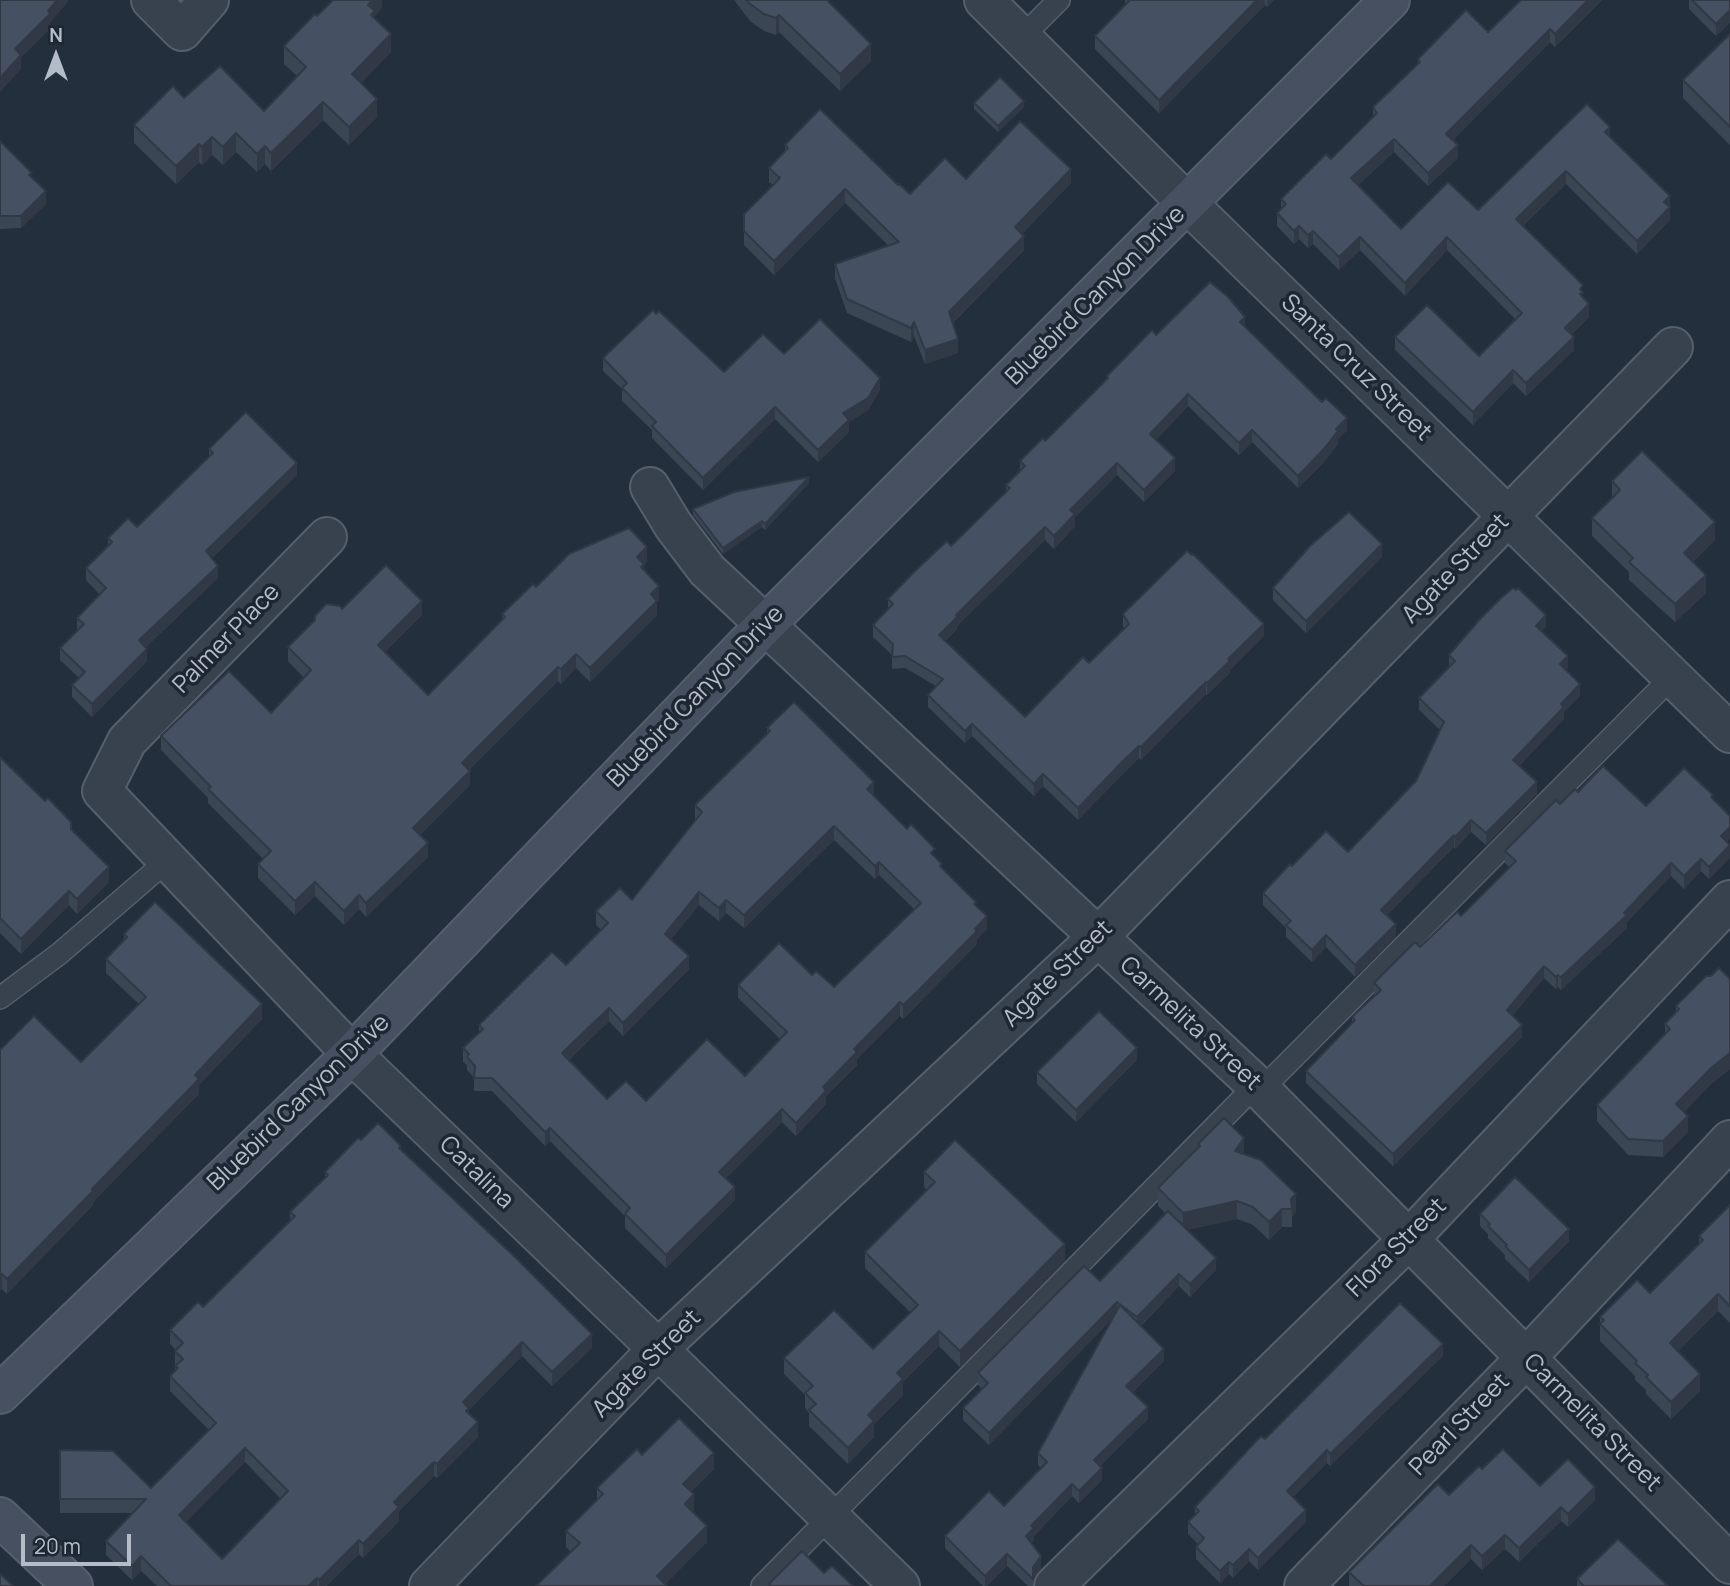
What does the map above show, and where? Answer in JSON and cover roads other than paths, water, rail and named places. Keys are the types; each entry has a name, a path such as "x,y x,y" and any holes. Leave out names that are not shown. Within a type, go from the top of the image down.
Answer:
{"street":[{"path":"150,0 182,31 209,0"},
{"name":"Santa Cruz Street","path":"984,0 1188,204 1730,733"},
{"name":"Bluebird Canyon Drive","path":"0,1394 352,1054 764,626 1390,0"},
{"name":"Agate Street","path":"429,1586 658,1349 1097,938 1673,347"},
{"name":"Carmelita Street","path":"650,487 673,525 707,570 1259,1088 1730,1564"},
{"name":"Palmer Place","path":"127,741 327,537"},
{"name":"Catalina","path":"127,741 102,791 352,1054 900,1586"},
{"name":"Flora Street","path":"1054,1586 1408,1240 1730,900"},
{"name":"Pearl Street","path":"1304,1586 1527,1357 1730,1140"},
{"path":"0,1517 73,1586"}],"lane":[{"path":"1022,37 1059,0"},
{"path":"762,1586 1672,677"},
{"path":"0,998 59,954 167,860"}]}
